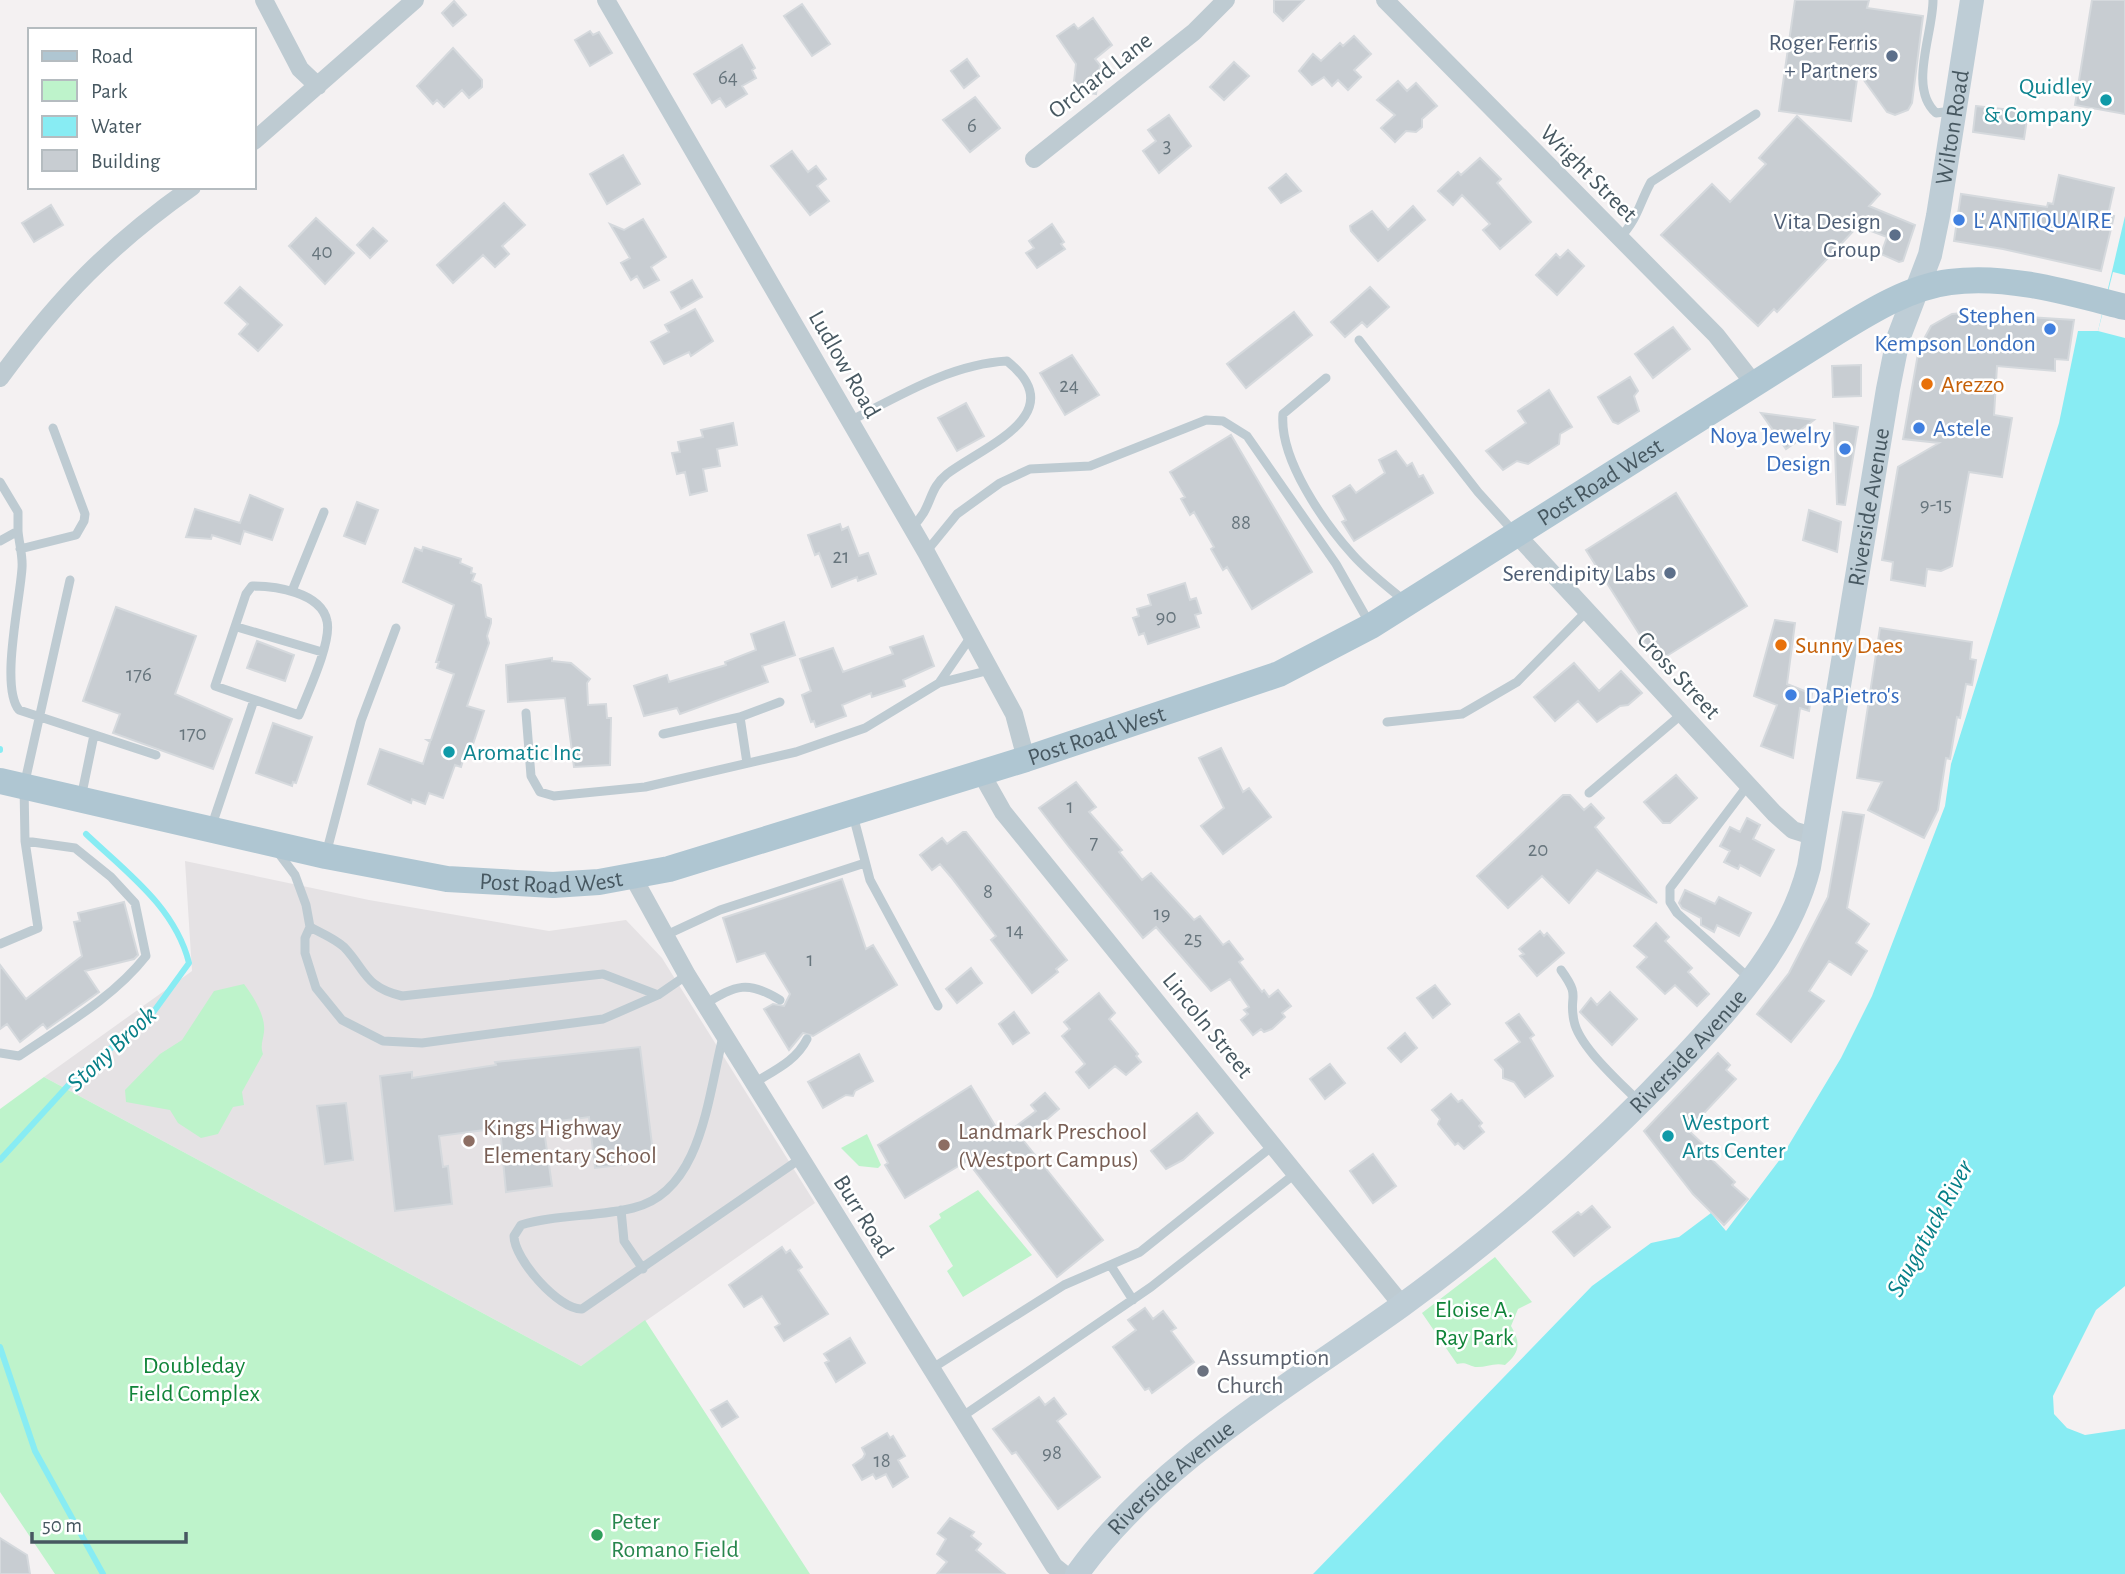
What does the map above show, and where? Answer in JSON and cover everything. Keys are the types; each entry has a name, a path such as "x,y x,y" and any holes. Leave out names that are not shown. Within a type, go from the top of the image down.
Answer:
{"main road":[{"name":"Wilton Road","path":"1914,293 1930,255 1938,216 1972,0"},
{"name":"Post Road West","path":"12,784 398,871 498,884 576,884 633,877 705,859 1027,759 1239,690 1279,674 1371,626 1864,315 1914,293 1949,282 1996,282 2056,290 2115,304"},
{"name":"Riverside Avenue","path":"1077,1574 1116,1523 1173,1472 1452,1269 1599,1145 1640,1104 1771,954 1797,905 1815,837 1886,401 1898,339 1914,293"}],"street":[{"path":"264,0 300,69 318,86"},
{"name":"Ludlow Road","path":"606,0 926,552 1014,715 1027,759"},
{"name":"Orchard Lane","path":"1034,159 1194,32 1226,0"},
{"name":"Wright Street","path":"1385,0 1716,335 1755,384"},
{"path":"256,139 412,1"},
{"path":"0,378 42,321 83,275 139,225 189,189"},
{"name":"Cross Street","path":"1516,534 1748,785 1793,830 1815,837"},
{"name":"Lincoln Street","path":"981,773 1003,813 1402,1305"},
{"name":"Burr Road","path":"633,877 687,975 960,1418 1054,1566 1064,1574"}],"lane":[{"path":"1933,0 1923,80 1924,99 1936,113 1954,111"},
{"path":"1619,239 1637,220 1642,200 1651,183 1756,114"},
{"path":"1359,340 1478,492 1516,534"},
{"path":"850,421 915,388 981,363 1007,361 1020,372 1032,389 1032,403 1024,418 1004,437 937,484 924,516 912,527"},
{"path":"1326,379 1283,414 1281,430 1295,466 1329,525 1355,557 1407,603"},
{"path":"926,552 957,514 1000,483 1030,469 1090,466 1206,420 1223,421 1247,436 1336,564 1371,626"},
{"path":"20,549 76,535 84,521 85,513 53,428"},
{"path":"0,482 18,512 23,566 14,617 8,695 19,709 156,755"},
{"path":"292,591 324,512"},
{"path":"0,541 18,531"},
{"path":"0,944 38,928 25,841 12,784 40,716 70,580"},
{"path":"252,586 292,591 315,605 327,621 322,652 299,715 215,685 237,627 246,594 252,586"},
{"path":"1387,722 1462,714 1517,682 1587,611"},
{"path":"237,627 322,652"},
{"path":"326,856 361,721 396,628"},
{"path":"939,683 972,635"},
{"path":"526,713 531,776 540,792 554,796 645,787 796,752 865,728 939,683 990,670"},
{"path":"210,829 254,700"},
{"path":"663,734 740,717 780,702"},
{"path":"1589,793 1682,714"},
{"path":"740,717 747,763"},
{"path":"81,799 94,734"},
{"path":"1748,785 1670,888 1670,902 1678,913 1751,980"},
{"path":"853,813 865,863 880,901 938,1006"},
{"path":"0,1053 19,1056 131,975 146,956 135,903 111,877 75,848 25,841"},
{"path":"272,844 295,876 306,905 310,927 304,945 306,964 323,1000 342,1020 361,1032 395,1043 590,1022 613,1017 658,995 687,975"},
{"path":"664,936 720,910 865,863"},
{"path":"310,927 340,944 375,985 402,996 603,974 658,995"},
{"path":"1560,970 1574,988 1574,1022 1588,1046 1640,1104"},
{"path":"705,1003 733,987 752,987 780,1000"},
{"path":"724,1032 693,1154 685,1172 670,1189 654,1200 621,1210 521,1225 514,1236 516,1250 562,1305 575,1310 588,1306 800,1159"},
{"path":"754,1083 789,1062 801,1051 807,1039"},
{"path":"930,1369 1064,1285 1140,1252 1274,1145"},
{"path":"960,1418 1133,1300 1296,1172"},
{"path":"621,1210 624,1241 643,1269"},
{"path":"1111,1266 1133,1300"}],"shaded area":[{"name":"Kings Highway Elementary School","path":"185,861 369,900 549,931 626,920 662,958 815,1203 581,1366 44,1077 192,971"}],"green space":[{"path":"244,984 263,1019 263,1054 242,1092 244,1105 233,1107 218,1134 201,1138 178,1123 170,1110 126,1102 125,1090 160,1054 182,1040 214,991"},
{"name":"Doubleday Field Complex","path":"44,1077 581,1366 645,1320 810,1574 55,1574 0,1492 0,1109"},
{"path":"867,1134 881,1165 878,1168 859,1166 841,1148"},
{"path":"978,1190 1032,1255 963,1297 947,1271 953,1266 929,1226 941,1218 939,1214"},
{"name":"Eloise A. Ray Park","path":"1495,1257 1532,1302 1518,1309 1511,1326 1517,1342 1516,1351 1505,1365 1475,1367 1457,1364 1422,1313"}],"water":[{"name":"Saugatuck River","path":"2125,216 2125,1286 2096,1310 2053,1396 2054,1414 2067,1428 2085,1435 2125,1429 2125,1574 1313,1574 1592,1286 1651,1243 1679,1237 1711,1213 1726,1231 1781,1158 1841,1058 1872,996 1945,806 1951,764 2059,423 2078,331 2098,331"}],"pier":[{"path":"2113,272 2125,275 2125,338 2098,331"}],"building":[{"path":"1274,0 1304,0 1283,21 1274,12"},
{"path":"1795,0 1869,0 1867,8 1923,16 1912,103 1908,110 1895,115 1887,112 1858,72 1851,121 1779,111"},
{"path":"2092,0 2125,0 2125,114 2075,105"},
{"path":"454,1 466,15 453,26 442,13"},
{"path":"802,4 830,44 812,56 784,16"},
{"path":"1093,18 1112,45 1095,59 1100,65 1096,94 1073,90 1076,64 1057,36 1074,24 1078,29"},
{"path":"590,31 593,35 599,32 612,53 590,66 575,40"},
{"path":"1354,36 1371,54 1354,70 1361,77 1348,90 1338,80 1332,86 1324,77 1312,85 1299,71 1313,54 1321,61 1340,43 1343,46"},
{"path":"742,45 755,68 752,70 756,78 742,86 747,94 726,107 720,98 712,103 694,74"},
{"path":"453,48 482,80 482,87 469,98 462,90 444,107 437,100 433,104 417,86"},
{"path":"967,59 979,76 964,88 951,71"},
{"path":"1234,62 1249,76 1224,100 1210,87"},
{"path":"1398,81 1407,91 1416,83 1437,106 1422,119 1422,127 1416,132 1406,131 1395,142 1381,128 1395,115 1377,100"},
{"path":"975,97 1000,128 970,152 943,120"},
{"path":"1976,106 2028,112 2024,139 1973,132"},
{"path":"1169,115 1191,146 1159,173 1143,151 1156,141 1148,130"},
{"path":"1797,116 1880,194 1869,206 1915,225 1903,261 1899,262 1881,254 1887,237 1858,226 1777,312 1774,309 1758,326 1661,235 1712,184 1730,202 1766,164 1759,158"},
{"path":"792,151 808,172 816,166 826,179 817,186 829,201 810,215 771,166"},
{"path":"623,155 640,184 607,204 590,174"},
{"path":"1480,158 1501,179 1497,183 1531,222 1500,249 1483,230 1490,224 1462,195 1453,205 1438,191 1458,172 1461,175"},
{"path":"1286,174 1301,191 1281,203 1269,188"},
{"path":"2059,175 2114,188 2108,215 2114,216 2101,271 1954,241 1961,194 2047,207 2048,203 2053,204"},
{"path":"504,203 525,225 502,246 509,254 495,267 483,255 453,283 437,265"},
{"path":"51,205 63,225 34,242 22,223"},
{"path":"1413,206 1425,220 1378,261 1351,231 1350,226 1372,211 1388,230"},
{"path":"316,218 354,253 325,284 289,246"},
{"path":"643,219 666,257 651,267 659,280 644,288 637,276 631,280 621,263 630,258 610,224 624,230"},
{"path":"1052,224 1064,242 1061,244 1065,249 1037,268 1026,253 1034,248 1029,241"},
{"path":"373,228 387,241 370,258 357,245"},
{"path":"1568,250 1584,266 1557,295 1536,275 1556,254 1560,258"},
{"path":"692,280 702,297 681,309 671,292"},
{"path":"240,287 282,325 258,351 239,334 248,324 225,303"},
{"path":"1370,287 1389,307 1367,327 1362,322 1345,337 1331,322"},
{"path":"695,309 713,341 691,356 689,352 664,364 651,342 669,332 665,325"},
{"path":"1294,312 1312,335 1246,388 1227,364"},
{"path":"1952,314 2074,320 2068,360 2055,359 2055,371 1997,366 1994,415 2012,418 2002,477 1969,472 1952,566 1941,571 1927,569 1925,586 1891,580 1893,562 1882,560 1898,467 1939,443 1903,439 1919,348 1931,326"},
{"path":"1673,327 1690,349 1653,378 1635,354"},
{"path":"1072,355 1099,395 1065,415 1040,373"},
{"path":"1861,365 1861,396 1833,397 1832,366"},
{"path":"1630,377 1638,391 1634,396 1639,411 1618,424 1613,422 1598,397"},
{"path":"1549,390 1572,427 1560,434 1559,444 1528,464 1517,461 1503,470 1486,451 1526,423 1518,411"},
{"path":"966,403 984,436 957,451 938,418"},
{"path":"1761,413 1814,420 1795,434 1799,440 1786,449"},
{"path":"733,423 737,445 717,449 720,466 703,469 707,491 690,495 685,472 677,474 672,453 680,452 678,442 703,437 701,430"},
{"path":"1834,423 1858,427 1845,505 1837,504"},
{"path":"1231,435 1312,572 1252,609 1227,567 1223,570 1211,549 1214,547 1194,512 1190,515 1181,499 1185,497 1170,472"},
{"path":"1396,451 1407,466 1412,463 1419,477 1423,475 1433,493 1354,541 1342,522 1346,520 1333,496 1350,485 1356,493 1385,473 1379,460"},
{"path":"1676,493 1747,606 1657,662 1586,550"},
{"path":"250,495 283,509 272,540 244,531 240,544 212,535 211,539 186,537 195,509 240,523"},
{"path":"357,502 378,510 365,544 344,536"},
{"path":"1809,510 1841,522 1837,552 1803,540"},
{"path":"840,524 842,530 848,527 859,556 868,553 876,574 858,581 857,577 832,587 819,553 815,555 808,535"},
{"path":"423,547 461,559 460,563 472,568 471,573 475,574 472,581 481,585 486,617 491,619 487,636 489,643 467,706 484,711 469,756 465,754 461,767 455,765 443,798 429,793 425,804 412,799 411,803 368,784 380,749 423,764 430,742 427,740 431,740 454,674 437,668 439,662 436,662 454,605 403,582 415,548 422,551"},
{"path":"1185,583 1190,600 1196,598 1201,613 1195,615 1199,627 1148,644 1144,633 1139,635 1133,618 1139,616 1137,609 1151,605 1148,595"},
{"path":"116,607 196,636 175,694 232,719 213,769 113,733 120,714 83,701"},
{"path":"1775,620 1795,623 1787,684 1812,694 1809,711 1800,708 1793,758 1761,746 1777,705 1754,696"},
{"path":"784,622 795,655 762,666 768,682 680,714 677,708 644,716 634,686 667,675 669,682 726,665 725,662 756,650 751,634"},
{"path":"1880,628 1972,642 1970,659 1976,660 1972,685 1966,684 1960,718 1957,717 1950,759 1946,758 1938,810 1924,838 1868,810 1882,782 1857,778"},
{"path":"923,636 934,666 903,680 905,686 872,697 871,693 842,705 846,716 816,727 814,721 811,722 802,695 811,691 800,659 833,648 843,672 893,654 890,647"},
{"path":"257,641 294,655 285,681 247,668"},
{"path":"552,658 552,661 571,663 590,679 587,683 588,705 606,704 607,718 611,718 610,765 574,767 565,698 508,702 506,665"},
{"path":"1574,663 1599,691 1621,671 1642,693 1628,705 1620,706 1597,722 1578,701 1555,721 1534,697"},
{"path":"273,723 312,737 296,783 293,782 292,786 256,773"},
{"path":"1221,748 1243,792 1249,788 1271,817 1223,854 1201,826 1224,808 1199,758"},
{"path":"1676,775 1697,798 1670,823 1663,823 1644,802"},
{"path":"1076,782 1096,807 1089,812 1122,850 1119,852 1142,880 1151,873 1194,920 1200,916 1223,945 1229,941 1243,959 1239,962 1262,992 1264,990 1269,997 1278,990 1291,1006 1282,1013 1285,1017 1272,1029 1264,1032 1261,1029 1253,1035 1241,1020 1248,1014 1244,1010 1249,1007 1230,979 1211,991 1156,927 1143,938 1069,847 1039,808"},
{"path":"1563,795 1570,795 1584,810 1591,804 1604,818 1595,827 1657,903 1597,870 1569,903 1542,876 1508,908 1477,876"},
{"path":"1843,812 1864,815 1847,908 1869,924 1856,943 1867,951 1851,975 1829,961 1809,991 1824,1001 1791,1042 1757,1014 1789,973 1828,897"},
{"path":"1747,818 1760,825 1753,839 1774,850 1760,876 1740,865 1738,869 1724,862 1730,851 1720,846 1730,827 1740,832"},
{"path":"966,832 1067,960 1056,969 1058,972 1032,993 991,940 996,936 951,877 940,864 932,870 920,855 942,838 947,844"},
{"path":"842,879 866,949 873,945 897,985 813,1036 803,1033 789,1050 764,1009 773,1004 784,1006 790,994 765,953 737,962 723,918"},
{"path":"1685,890 1715,904 1719,897 1751,913 1739,936 1717,925 1714,932 1701,925 1701,918 1682,908 1679,903"},
{"path":"124,902 138,955 134,959 85,971 99,992 47,1029 43,1024 20,1042 7,1024 0,1029 0,965 26,999 82,956 74,922 80,921 78,913"},
{"path":"1656,923 1669,937 1665,941 1692,968 1688,972 1709,994 1697,1006 1675,985 1665,994 1637,967 1647,957 1634,946"},
{"path":"1540,931 1544,936 1547,933 1564,953 1537,976 1520,956 1524,954 1519,949"},
{"path":"971,968 982,983 957,1003 946,989"},
{"path":"1435,985 1450,1004 1433,1018 1417,998"},
{"path":"1610,992 1637,1019 1612,1045 1580,1012 1591,998 1597,1005"},
{"path":"1099,993 1115,1013 1109,1019 1138,1054 1136,1056 1141,1062 1126,1075 1115,1066 1089,1088 1076,1072 1085,1064 1062,1036 1070,1029 1064,1022"},
{"path":"1014,1012 1029,1033 1013,1044 999,1024"},
{"path":"1519,1014 1534,1035 1530,1038 1553,1076 1525,1097 1514,1082 1503,1078 1503,1069 1495,1060 1520,1042 1506,1023"},
{"path":"1405,1033 1417,1048 1401,1062 1388,1048"},
{"path":"640,1047 654,1161 595,1168 589,1117 543,1123 552,1186 506,1192 500,1128 439,1136 443,1167 448,1166 452,1204 395,1211 380,1076 412,1072 412,1078 496,1065 495,1062"},
{"name":"Westport Arts Center","path":"1718,1053 1730,1065 1726,1070 1736,1079 1688,1130 1704,1145 1701,1149 1735,1182 1732,1185 1748,1199 1724,1225 1693,1194 1644,1131"},
{"path":"859,1054 873,1081 855,1091 853,1096 846,1095 823,1108 808,1082"},
{"path":"1330,1064 1345,1083 1325,1099 1310,1079"},
{"path":"971,1086 1002,1137 1036,1111 1031,1105 1045,1093 1059,1109 1023,1140 1103,1240 1057,1277 967,1161 905,1198 885,1165 888,1163 878,1145"},
{"path":"1451,1094 1458,1102 1462,1100 1482,1123 1479,1126 1484,1132 1464,1149 1458,1143 1455,1145 1438,1124 1440,1119 1432,1110"},
{"path":"346,1103 353,1160 325,1164 317,1106"},
{"path":"1197,1113 1213,1133 1183,1160 1166,1169 1151,1151"},
{"path":"1373,1154 1396,1186 1373,1203 1350,1171"},
{"path":"1592,1206 1610,1227 1574,1256 1553,1232 1578,1212 1581,1215"},
{"path":"782,1247 786,1253 790,1250 802,1267 798,1270 828,1314 784,1341 775,1327 780,1324 762,1296 744,1307 729,1285"},
{"path":"1145,1308 1153,1319 1163,1311 1176,1328 1171,1331 1194,1362 1152,1393 1149,1388 1145,1390 1113,1347 1136,1330 1128,1320"},
{"path":"850,1338 865,1363 836,1382 825,1363 829,1361 824,1354"},
{"path":"1039,1397 1045,1405 1054,1398 1066,1414 1057,1421 1100,1477 1058,1509 1016,1452 1012,1454 993,1429"},
{"path":"727,1401 738,1417 722,1427 711,1410"},
{"path":"887,1433 890,1438 893,1436 905,1456 898,1460 908,1477 893,1487 886,1474 876,1479 873,1474 862,1480 853,1465 863,1458 865,1454 862,1448"},
{"path":"950,1518 974,1532 971,1536 981,1544 976,1550 1005,1574 937,1574 947,1562 937,1554 946,1539 938,1533"},
{"path":"0,1538 27,1555 30,1574 0,1574"}],"waterway":[{"name":"Stony Brook","path":"0,1160 74,1079 152,1014 189,963 173,925 161,908 86,834"},
{"name":"Stony Brook","path":"0,1347 35,1451 103,1574"}],"place":[{"name":"Roger Ferris + Partners","path":"1892,56"},
{"name":"Quidley & Company","path":"2106,100"},
{"name":"L' ANTIQUAIRE","path":"1959,220"},
{"name":"Vita Design Group","path":"1895,235"},
{"name":"Stephen Kempson London","path":"2050,329"},
{"name":"Arezzo","path":"1927,384"},
{"name":"Astele","path":"1919,428"},
{"name":"Noya Jewelry Design","path":"1845,449"},
{"name":"Serendipity Labs","path":"1670,573"},
{"name":"Sunny Daes","path":"1781,645"},
{"name":"DaPietro's","path":"1791,695"},
{"name":"Aromatic Inc","path":"449,752"},
{"name":"Westport Arts Center","path":"1668,1136"},
{"name":"Kings Highway Elementary School","path":"469,1141"},
{"name":"Landmark Preschool (Westport Campus)","path":"944,1145"},
{"name":"Assumption Church","path":"1203,1371"},
{"name":"Peter Romano Field","path":"597,1535"}]}
